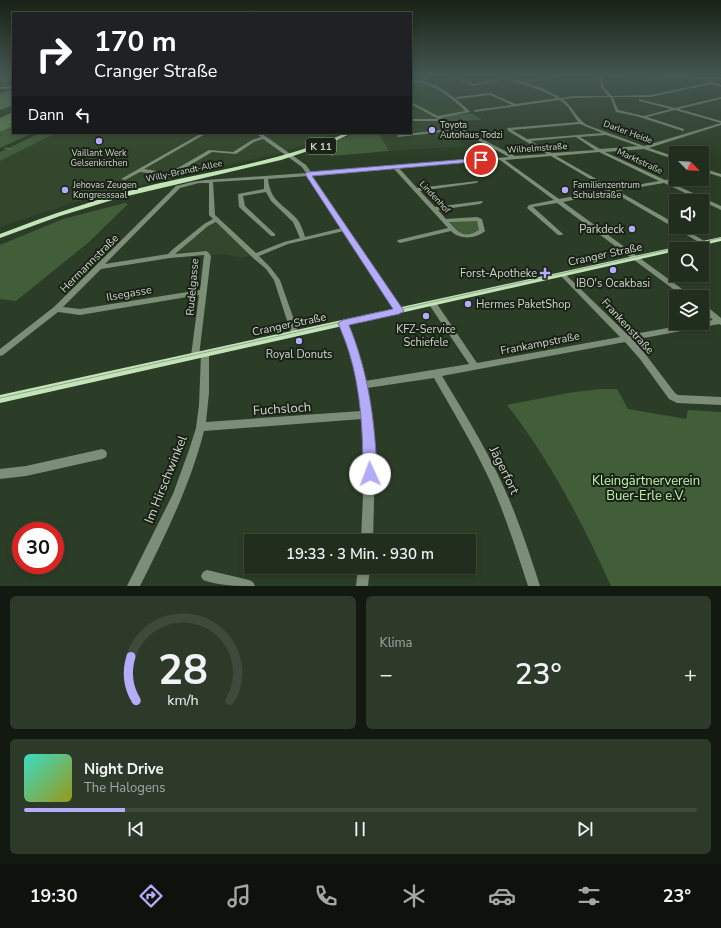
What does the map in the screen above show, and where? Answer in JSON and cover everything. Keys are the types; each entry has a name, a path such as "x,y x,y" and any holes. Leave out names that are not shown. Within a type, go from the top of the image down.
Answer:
{"main road":[{"name":"Willy-Brandt-Allee","path":"0,232 86,201 171,177 289,154 339,134"},
{"name":"Willy-Brandt-Allee","path":"0,236 60,214 113,197 323,145 348,134"},
{"name":"Cranger Straße","path":"708,242 721,239"},
{"name":"Cranger Straße","path":"0,400 669,251"}],"street":[{"path":"438,117 468,112 457,102"},
{"path":"509,102 515,105"},
{"path":"475,111 534,102"},
{"path":"563,102 568,106 577,120 581,123"},
{"path":"614,102 617,111 644,117 683,130"},
{"path":"652,102 721,123"},
{"path":"644,117 703,102"},
{"path":"412,104 515,158"},
{"path":"412,120 442,120"},
{"path":"581,123 508,128 525,140 702,242"},
{"name":"Darler Heide","path":"581,123 669,155"},
{"path":"646,147 721,123"},
{"path":"399,136 459,129"},
{"path":"525,140 608,133"},
{"path":"123,179 203,134"},
{"path":"260,134 304,166 399,311"},
{"name":"Marktstraße","path":"576,136 600,151 721,208"},
{"path":"139,170 171,177 211,150 234,153 264,137"},
{"name":"Wilhelmstraße","path":"189,183 646,147"},
{"path":"501,159 680,290"},
{"name":"Lindenhof","path":"395,167 457,234 463,236 482,231 480,220 477,218 445,221"},
{"path":"709,172 721,176"},
{"path":"709,173 721,172"},
{"path":"266,178 267,190 273,200 295,221 303,238"},
{"path":"560,234 530,208 531,206 669,180"},
{"path":"211,181 212,214 216,220 268,268 277,280 294,334"},
{"path":"416,190 476,182"},
{"name":"Hermannstraße","path":"0,353 57,309 178,187 189,183"},
{"path":"267,190 240,195 242,207 273,235"},
{"path":"434,209 480,202"},
{"path":"170,256 206,225 216,220"},
{"path":"400,241 452,229"},
{"path":"254,256 303,238 346,230"},
{"name":"Rudelgasse","path":"100,267 170,256 206,253 208,256 195,356"},
{"name":"Frankenstraße","path":"562,274 626,338 643,357 672,396 677,398 721,401"},
{"name":"Ilsegasse","path":"57,309 80,312 203,292"},
{"path":"432,303 475,366"},
{"path":"709,312 721,321"},
{"name":"Frankampstraße","path":"362,385 436,374 721,321"},
{"path":"343,323 355,353 367,415 370,474 367,534"},
{"name":"Im Hirschwinkel","path":"133,586 184,477 200,427 204,406 206,354"},
{"name":"Jägerfort","path":"436,374 492,474 520,542 534,586"},
{"name":"Fuchsloch","path":"200,427 367,415"},
{"path":"0,474 26,471 102,454"},
{"path":"362,586 363,574"},
{"path":"207,576 249,586"}],"shaded area":[{"path":"0,102 12,102 12,105 0,110"},
{"path":"412,102 453,102 465,112 434,117 454,128 443,130 467,146 389,151 378,134 412,134"},
{"path":"12,112 12,126 0,132 0,118"},
{"path":"54,134 333,134 281,153 106,193 0,227 0,161"},
{"path":"217,223 250,255 244,258 223,254 211,255 203,251 179,252 179,249 209,225"}],"green space":[{"path":"472,113 482,120 449,121 442,117"},
{"path":"12,126 12,134 31,134 0,148 0,132"},
{"path":"38,134 54,134 0,161 0,152"},
{"path":"353,134 378,134 389,151 331,156 330,153 316,154 313,150"},
{"path":"125,203 128,204 89,242 16,301 0,299 0,245 63,219"},
{"path":"477,219 480,231 462,235 449,221"},
{"name":"Kleingärtnerverein Buer-Erle e.V.","path":"600,389 617,389 628,409 686,419 688,410 721,412 721,586 611,586 589,538 564,492 537,447 507,405 568,393"}],"waterway":[{"path":"5,148 11,149"}],"tram line":[{"path":"0,398 721,238"}],"place":[{"name":"Toyota Autohaus Todzi","path":"432,130"},
{"name":"Vaillant Werk Gelsenkirchen","path":"99,141"},
{"name":"Jehovas Zeugen Kongresssaal","path":"65,190"},
{"name":"Familienzentrum Schulstraße","path":"565,190"},
{"name":"Parkdeck","path":"632,229"},
{"name":"IBO's Ocakbasi","path":"613,270"},
{"name":"Forst-Apotheke","path":"545,273"},
{"name":"Hermes PaketShop","path":"468,304"},
{"name":"KFZ-Service Schiefele","path":"426,316"},
{"name":"Royal Donuts","path":"299,341"}],"route":[{"path":"370,474 369,438 362,385 355,353 343,323 399,311 374,271 308,174 481,160"}]}
